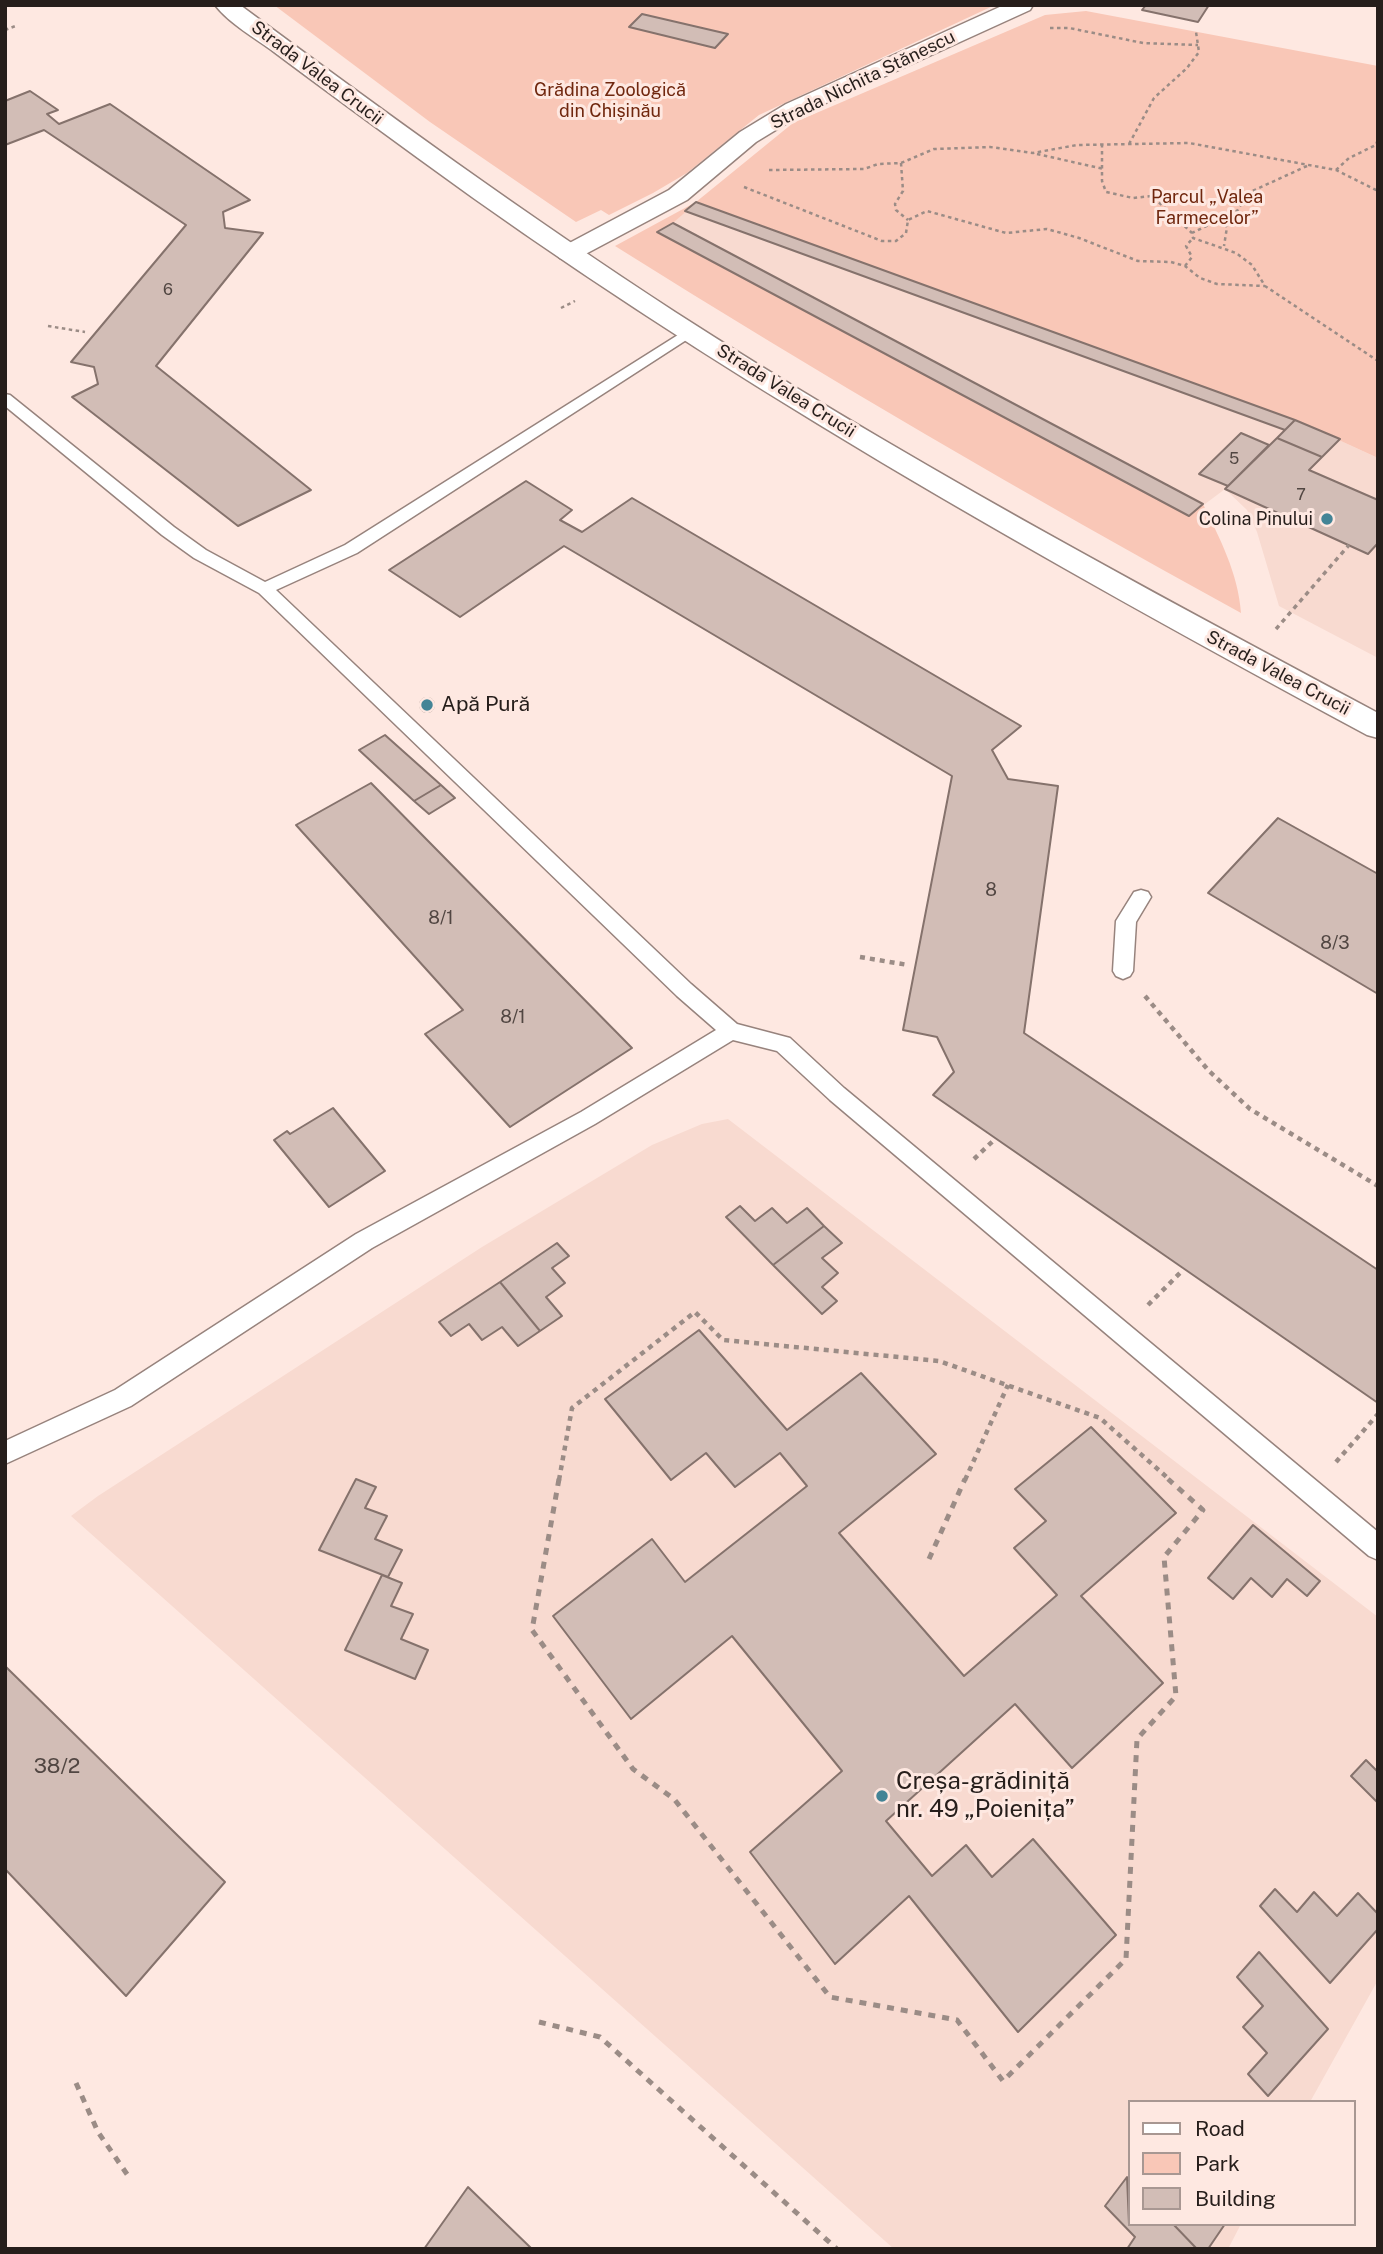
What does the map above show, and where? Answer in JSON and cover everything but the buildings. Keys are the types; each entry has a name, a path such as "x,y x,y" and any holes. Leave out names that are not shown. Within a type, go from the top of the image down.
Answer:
{"main road":[{"name":"Strada Valea Crucii","path":"226,5 394,131 569,253 690,332 867,441 1089,571 1378,727"},
{"name":"Strada Nichita Stănescu","path":"569,253 678,195 748,137 794,108 1022,5"}],"lane":[{"path":"265,589 351,549 690,332"},
{"path":"5,398 168,531 200,554 265,589 684,990 731,1031 783,1044 847,1103 1378,1548"},
{"path":"1123,971 1126,921 1141,897"},
{"path":"5,1453 122,1398 365,1241 588,1118 731,1031"}],"path":[{"path":"5,30 18,25"},
{"path":"1047,28 1069,28 1143,43 1198,45"},
{"path":"1129,144 1154,98 1187,68 1199,52 1196,32"},
{"path":"1378,121 1378,130"},
{"path":"1336,170 1349,158 1376,145 1378,139"},
{"path":"1033,153 1077,145 1189,143 1336,170 1378,191"},
{"path":"1102,144 1104,169 1100,181 1106,192 1133,198 1152,196 1192,233 1193,238"},
{"path":"709,170 864,169 878,164 901,163 934,149 990,147 1033,153 1104,169"},
{"path":"901,163 903,191 895,204 896,210 908,220"},
{"path":"1192,233 1237,211 1248,193 1308,166"},
{"path":"709,170 752,191 882,241 896,241 906,233 908,220"},
{"path":"908,220 927,211 1006,233 1047,229 1079,238 1138,261 1171,262 1217,284 1265,286"},
{"path":"1219,220 1227,227 1224,246"},
{"path":"1185,267 1192,257 1186,246 1193,238"},
{"path":"1193,238 1224,246 1256,267 1265,286 1378,361"},
{"path":"48,326 85,332"},
{"path":"1272,633 1349,545"},
{"path":"860,957 908,965"},
{"path":"1123,971 1209,1071 1250,1109 1378,1186"},
{"path":"695,1312 723,1340 939,1361 1008,1385 1100,1419 1203,1510 1164,1557 1176,1696 1137,1739 1126,1959 1003,2081 957,2020 830,1997 674,1799 633,1769 532,1630 572,1408 695,1312"},
{"path":"929,1559 1008,1385"},
{"path":"1310,1491 1378,1414"},
{"path":"539,2022 600,2037 837,2249"},
{"path":"76,2082 98,2132 131,2180"}],"shaded area":[{"path":"696,202 1295,420 1378,458 1378,658 1279,606 1257,532 1247,510 1225,489 1189,516 657,232 673,223"},
{"name":"Creșa-grădiniță nr. 49 „Poienița”","path":"728,1119 1378,1617 1378,1980 1311,2100 1128,2100 1128,2226 1240,2226 1228,2249 894,2249 71,1516 482,1247 652,1145 702,1124"}],"green space":[{"name":"Grădina Zoologică din Chișinău","path":"274,5 995,5 759,115 687,173 653,193 609,215 601,210 576,222 430,122"},
{"name":"Parcul „Valea Farmecelor”","path":"1086,11 1378,66 1378,458 1295,420 697,202 673,223 658,231 1188,516 1203,504 1232,570 1241,613 925,434 615,246 696,202 793,123 1045,15"}],"place":[{"name":"Colina Pinului","path":"1327,519"},
{"name":"Apă Pură","path":"427,705"},
{"name":"Creșa-grădiniță nr. 49 „Poienița”","path":"882,1796"}]}
